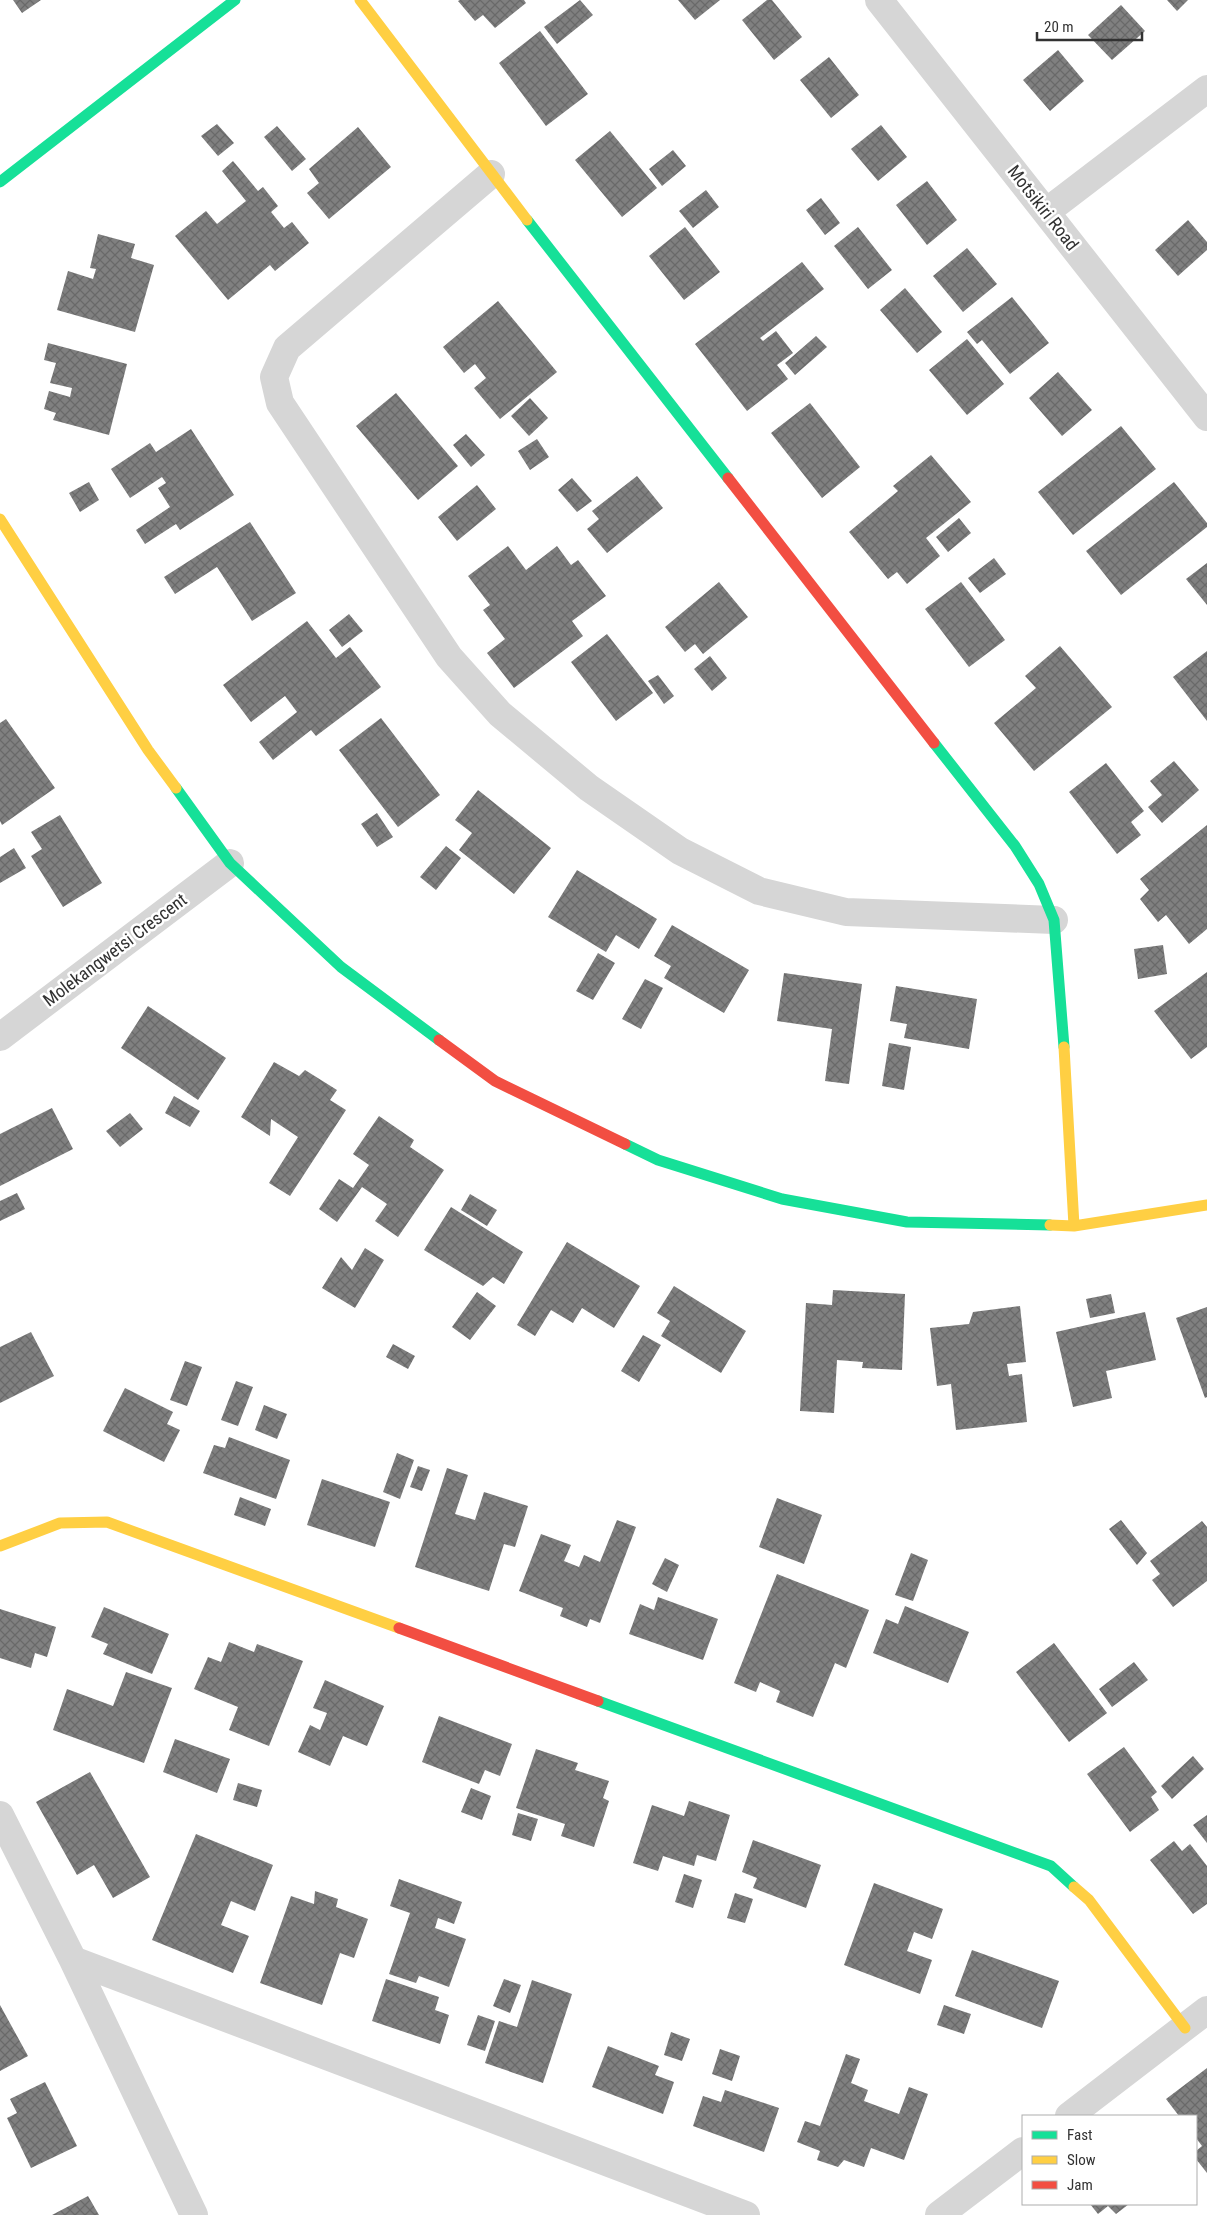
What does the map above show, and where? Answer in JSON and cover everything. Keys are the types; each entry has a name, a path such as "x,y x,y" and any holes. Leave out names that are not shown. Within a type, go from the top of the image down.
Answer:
{"street":[{"path":"0,182 235,0"},
{"path":"360,0 491,174 1016,846 1039,884 1054,920 1062,1004 1074,1226"},
{"name":"Motsikiri Road","path":"878,0 1207,417"},
{"path":"1046,212 1207,89"},
{"path":"491,174 287,348 274,377 280,403 449,657 500,714 589,788 680,851 759,891 846,912 1054,920"},
{"path":"0,519 148,750 230,863 341,967 495,1081 658,1160 782,1199 907,1222 1074,1226 1207,1205"},
{"name":"Molekangwetsi Crescent","path":"0,1037 230,863"},
{"path":"0,1546 60,1523 106,1522 1051,1866 1089,1900 1185,2028"},
{"path":"0,1815 73,1960 194,2215"},
{"path":"73,1960 746,2215"},
{"path":"1070,2115 1207,2010"},
{"path":"939,2215 1022,2152"}],"building":[{"path":"13,0 41,0 22,13"},
{"path":"524,0 526,3 495,28 483,15 475,21 458,1"},
{"path":"580,0 593,15 557,44 544,27"},
{"path":"678,0 720,0 695,20"},
{"path":"767,0 772,0 802,37 774,60 742,20"},
{"path":"1167,0 1188,0 1177,11"},
{"path":"1121,5 1145,31 1112,60 1088,35"},
{"path":"540,31 588,94 546,126 499,63"},
{"path":"1058,50 1084,81 1050,111 1023,80"},
{"path":"829,57 859,95 831,118 800,80"},
{"path":"217,124 234,143 218,156 201,136"},
{"path":"881,125 907,157 878,181 851,149"},
{"path":"277,126 306,159 292,171 264,137"},
{"path":"358,127 391,167 329,219 307,193 319,183 309,169"},
{"path":"610,131 657,188 622,217 575,160"},
{"path":"673,150 686,166 662,186 649,169"},
{"path":"233,161 258,191 263,187 278,206 271,212 284,228 292,222 309,243 275,271 270,265 228,300 175,236 206,211 217,224 246,201 222,171"},
{"path":"927,181 957,220 927,245 896,205"},
{"path":"706,190 719,207 693,228 679,211"},
{"path":"821,198 840,223 825,235 806,210"},
{"path":"1188,220 1207,242 1207,250 1178,276 1155,250"},
{"path":"685,227 720,272 684,300 649,256"},
{"path":"858,227 892,270 868,289 834,246"},
{"path":"98,234 135,244 131,258 154,265 135,332 57,310 68,271 93,279 96,269 90,268"},
{"path":"967,248 997,284 963,312 933,276"},
{"path":"802,262 824,289 760,338 763,341 776,331 793,353 777,365 788,379 747,411 695,344"},
{"path":"905,288 942,332 917,353 880,310"},
{"path":"1012,297 1049,343 1010,374 982,340 977,344 967,332"},
{"path":"498,301 557,372 500,419 474,388 486,378 475,364 464,373 443,347"},
{"path":"816,336 827,347 795,375 785,363"},
{"path":"967,339 1004,384 967,415 929,370"},
{"path":"48,343 127,364 109,435 53,420 56,413 44,409 49,391 70,397 72,388 50,383 56,363 44,360"},
{"path":"1058,372 1092,410 1062,436 1029,398"},
{"path":"396,393 458,466 418,500 356,426"},
{"path":"530,398 548,418 529,436 511,416"},
{"path":"810,403 860,467 822,498 771,433"},
{"path":"1121,426 1156,469 1073,535 1038,492"},
{"path":"191,429 234,495 180,530 176,524 145,544 136,530 170,507 158,488 166,483 162,477 130,498 111,469 150,443 156,452"},
{"path":"466,434 485,455 471,467 453,445"},
{"path":"537,439 549,457 530,470 518,451"},
{"path":"931,455 971,502 926,538 940,556 907,584 897,572 888,579 849,532 898,491 893,486"},
{"path":"637,476 663,508 607,553 587,529 599,519 592,511"},
{"path":"572,478 592,501 577,512 558,490"},
{"path":"89,482 99,500 80,512 69,493"},
{"path":"1174,482 1207,523 1207,527 1121,595 1086,551"},
{"path":"477,485 496,509 457,541 438,517"},
{"path":"959,518 971,533 948,552 936,537"},
{"path":"250,522 296,593 252,621 217,567 175,594 164,577"},
{"path":"508,546 526,570 557,546 571,565 578,560 606,596 572,621 583,636 514,688 487,653 505,639 483,610 490,605 468,576"},
{"path":"994,558 1006,574 980,593 968,578"},
{"path":"1207,563 1207,605 1186,579"},
{"path":"719,582 748,617 703,654 695,644 685,652 665,627"},
{"path":"961,582 1005,640 969,667 925,609"},
{"path":"349,614 363,631 342,647 329,630"},
{"path":"307,621 336,658 350,647 381,687 316,736 311,730 273,760 259,742 297,712 285,696 251,722 223,685"},
{"path":"607,634 653,693 616,721 571,662"},
{"path":"1060,646 1112,707 1034,771 994,723 1036,688 1025,676"},
{"path":"1207,651 1207,721 1173,677"},
{"path":"710,656 727,678 712,691 694,669"},
{"path":"658,675 674,696 664,704 648,681"},
{"path":"381,718 440,795 398,827 339,750"},
{"path":"6,719 55,788 2,825 0,821 0,723"},
{"path":"1174,761 1199,790 1162,823 1148,807 1162,795 1150,781"},
{"path":"1106,763 1144,811 1131,822 1141,835 1117,854 1069,792"},
{"path":"478,790 551,848 514,894 459,850 472,833 455,820"},
{"path":"377,813 393,837 377,847 361,824"},
{"path":"60,815 102,883 63,907 31,856 42,849 31,832"},
{"path":"1207,825 1207,929 1189,944 1166,915 1158,922 1140,899 1149,890 1140,879"},
{"path":"446,846 461,858 436,890 420,877"},
{"path":"14,848 26,868 0,883 0,857"},
{"path":"577,870 657,919 639,949 616,935 606,952 548,917"},
{"path":"672,925 749,970 724,1013 664,978 671,966 654,956"},
{"path":"1163,945 1167,974 1138,979 1134,949"},
{"path":"598,953 615,963 593,1000 576,991"},
{"path":"1207,972 1207,1047 1191,1059 1154,1011"},
{"path":"784,973 862,984 849,1084 825,1081 832,1029 777,1021"},
{"path":"645,979 663,988 641,1029 622,1019"},
{"path":"896,986 977,999 969,1049 904,1038 907,1024 890,1021"},
{"path":"148,1006 226,1058 198,1100 121,1048"},
{"path":"889,1043 911,1047 904,1090 882,1086"},
{"path":"274,1062 299,1076 305,1070 337,1090 330,1100 346,1110 290,1196 269,1183 298,1137 271,1119 270,1136 241,1117"},
{"path":"174,1096 200,1111 190,1127 165,1113"},
{"path":"52,1108 73,1149 0,1186 0,1134"},
{"path":"130,1113 143,1129 120,1147 106,1131"},
{"path":"379,1116 414,1140 410,1147 444,1170 398,1237 375,1221 387,1204 362,1187 337,1222 319,1209 339,1179 353,1188 369,1165 353,1154"},
{"path":"17,1193 25,1209 0,1221 0,1201"},
{"path":"470,1194 497,1210 487,1226 461,1210"},
{"path":"451,1207 523,1252 504,1284 493,1277 483,1286 424,1250"},
{"path":"567,1242 640,1286 614,1328 582,1308 573,1323 551,1310 535,1336 517,1325"},
{"path":"365,1248 384,1260 355,1308 322,1288 341,1257 352,1270"},
{"path":"674,1286 746,1331 721,1373 661,1336 670,1321 657,1313"},
{"path":"833,1290 905,1294 902,1370 862,1368 863,1362 837,1360 834,1413 800,1411 806,1303 832,1305"},
{"path":"477,1292 496,1306 470,1340 452,1327"},
{"path":"1111,1294 1115,1313 1090,1318 1086,1299"},
{"path":"1020,1306 1026,1362 1007,1364 1009,1376 1022,1374 1027,1422 956,1430 951,1384 937,1386 930,1328 969,1324 973,1312"},
{"path":"1207,1307 1207,1397 1205,1398 1176,1318"},
{"path":"1145,1312 1156,1360 1106,1371 1112,1398 1073,1407 1056,1332"},
{"path":"31,1332 54,1376 0,1403 0,1347"},
{"path":"643,1335 661,1345 639,1382 621,1371"},
{"path":"393,1344 415,1356 408,1369 386,1357"},
{"path":"185,1361 202,1367 187,1406 170,1400"},
{"path":"236,1381 253,1387 238,1426 221,1420"},
{"path":"125,1388 173,1412 167,1424 180,1430 164,1462 103,1431"},
{"path":"264,1405 287,1414 277,1439 255,1430"},
{"path":"229,1437 290,1460 276,1499 203,1473 214,1445 225,1448"},
{"path":"397,1453 414,1460 400,1499 383,1492"},
{"path":"418,1466 430,1470 422,1491 410,1487"},
{"path":"447,1468 468,1475 455,1514 475,1520 484,1492 528,1506 515,1547 504,1544 489,1591 415,1567"},
{"path":"322,1479 390,1502 375,1547 307,1525"},
{"path":"240,1497 271,1509 265,1526 234,1515"},
{"path":"777,1498 822,1515 804,1564 759,1547"},
{"path":"617,1520 636,1527 600,1623 590,1619 587,1627 560,1616 563,1608 519,1591 541,1534 571,1545 564,1561 579,1567 584,1555 600,1562"},
{"path":"1121,1520 1147,1553 1137,1565 1109,1529"},
{"path":"1202,1521 1207,1527 1207,1581 1173,1607 1152,1580 1160,1574 1150,1561"},
{"path":"911,1553 928,1560 913,1601 895,1595"},
{"path":"665,1558 679,1565 667,1592 652,1584"},
{"path":"777,1574 869,1610 846,1668 835,1663 813,1717 776,1702 780,1691 760,1682 756,1692 734,1683"},
{"path":"658,1597 718,1619 703,1660 629,1634 640,1604 654,1610"},
{"path":"905,1606 969,1632 948,1683 873,1653 886,1619 898,1624"},
{"path":"104,1607 169,1634 152,1674 103,1654 108,1644 91,1637"},
{"path":"0,1609 56,1627 47,1657 35,1653 31,1668 0,1658"},
{"path":"229,1642 254,1652 257,1644 303,1661 269,1746 229,1730 238,1707 194,1689 208,1657 221,1662"},
{"path":"1054,1643 1107,1713 1069,1742 1016,1672"},
{"path":"1134,1662 1148,1680 1112,1707 1099,1689"},
{"path":"126,1672 172,1688 144,1763 53,1730 67,1689 113,1706"},
{"path":"325,1680 384,1706 367,1746 343,1736 330,1766 298,1752 310,1725 320,1730 327,1713 313,1708"},
{"path":"439,1716 512,1744 500,1776 485,1770 479,1784 422,1762"},
{"path":"175,1739 230,1759 217,1793 163,1772"},
{"path":"1124,1747 1157,1792 1151,1797 1159,1810 1130,1832 1087,1774"},
{"path":"536,1749 578,1763 575,1770 609,1781 603,1798 609,1801 594,1847 561,1836 565,1824 516,1808"},
{"path":"1193,1756 1204,1769 1172,1799 1161,1786"},
{"path":"90,1772 150,1877 113,1898 94,1865 77,1875 36,1802"},
{"path":"238,1783 262,1790 257,1807 233,1800"},
{"path":"471,1788 491,1796 482,1820 461,1812"},
{"path":"689,1801 730,1815 716,1861 697,1855 694,1866 663,1856 658,1871 633,1863 652,1805 684,1816"},
{"path":"518,1813 538,1819 531,1841 512,1835"},
{"path":"1207,1815 1207,1843 1193,1825"},
{"path":"196,1834 273,1865 255,1911 231,1901 221,1925 249,1936 233,1973 152,1940"},
{"path":"753,1840 821,1865 806,1908 753,1888 757,1878 742,1872"},
{"path":"1174,1841 1182,1851 1190,1844 1207,1866 1207,1904 1193,1914 1150,1860"},
{"path":"684,1874 702,1880 693,1908 675,1902"},
{"path":"399,1879 462,1902 454,1924 438,1918 435,1928 466,1939 449,1987 419,1976 416,1983 389,1974 410,1913 390,1906"},
{"path":"874,1883 943,1909 932,1939 914,1932 907,1951 932,1960 920,1994 844,1965"},
{"path":"315,1891 338,1899 336,1907 368,1919 354,1958 340,1953 322,2005 260,1983 291,1896 314,1904"},
{"path":"735,1893 753,1899 745,1923 727,1918"},
{"path":"972,1950 1059,1981 1042,2028 955,1996"},
{"path":"386,1979 439,1997 435,2010 449,2015 440,2044 372,2021"},
{"path":"504,1979 521,1985 510,2013 493,2006"},
{"path":"532,1980 572,1994 543,2083 485,2063 499,2021 517,2027"},
{"path":"0,2005 28,2056 0,2071"},
{"path":"944,2005 971,2014 964,2034 937,2025"},
{"path":"478,2015 495,2021 485,2051 467,2045"},
{"path":"671,2032 690,2039 682,2061 664,2055"},
{"path":"608,2046 659,2066 655,2075 674,2082 663,2114 592,2087"},
{"path":"720,2049 740,2056 732,2081 712,2074"},
{"path":"846,2054 860,2059 851,2083 868,2090 864,2101 899,2114 909,2087 928,2094 904,2160 871,2148 864,2167 844,2160 838,2167 817,2160 820,2151 797,2142 805,2121 820,2126"},
{"path":"1207,2068 1207,2173 1197,2160 1197,2150 1202,2146 1197,2139 1197,2115 1178,2115 1166,2099"},
{"path":"45,2082 77,2146 31,2168 7,2118 17,2113 10,2099"},
{"path":"725,2090 779,2108 764,2152 693,2126 703,2096 721,2102"},
{"path":"88,2196 99,2215 52,2215"},
{"path":"1091,2205 1128,2205 1116,2214 1108,2206 1098,2214"}],"traffic: fast":[{"path":"0,182 235,0"},
{"path":"527,220 728,478"},
{"path":"934,743 1015,846 1039,884 1054,920 1064,1047"},
{"path":"176,788 230,863 341,967 439,1040"},
{"path":"625,1144 658,1160 782,1199 907,1222 1050,1225"},
{"path":"598,1701 1051,1866 1074,1887"}],"traffic: slow":[{"path":"360,0 527,220"},
{"path":"0,519 148,750 176,788"},
{"path":"1064,1047 1074,1226"},
{"path":"1050,1225 1074,1226 1207,1205"},
{"path":"0,1546 60,1523 107,1522 399,1628"},
{"path":"1074,1887 1089,1900 1185,2028"}],"traffic: jam":[{"path":"728,478 934,743"},
{"path":"439,1040 495,1081 625,1144"},
{"path":"399,1628 598,1701"}]}
